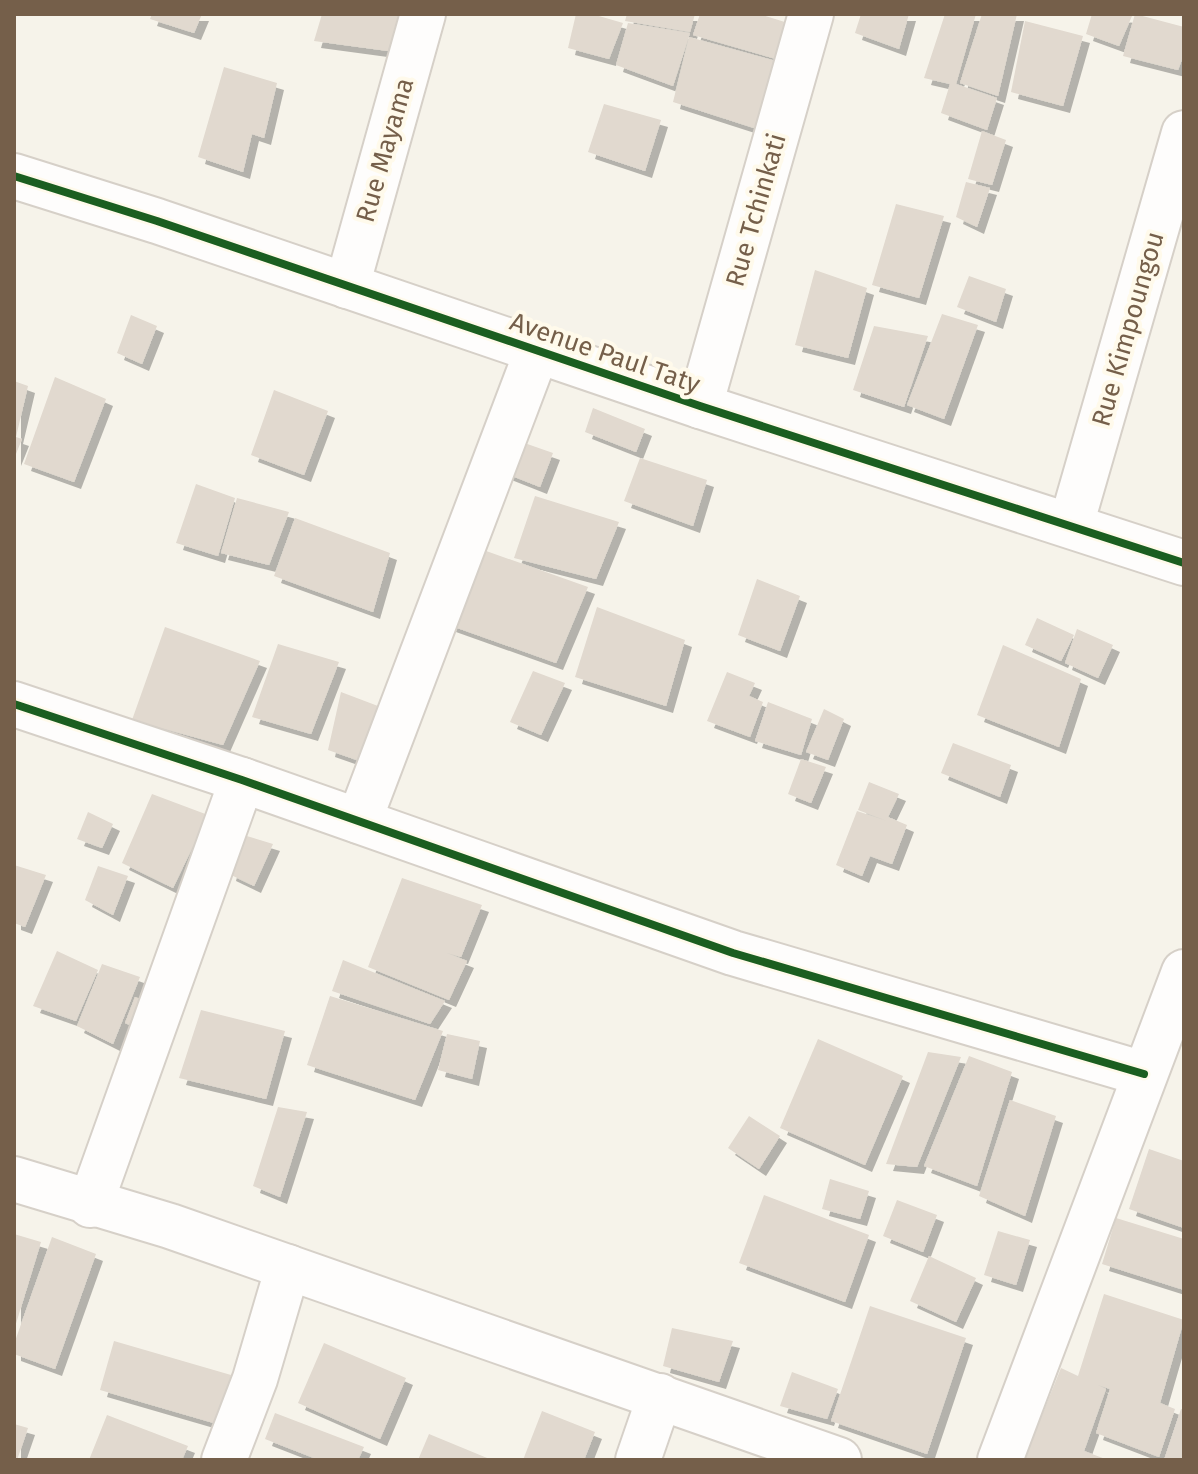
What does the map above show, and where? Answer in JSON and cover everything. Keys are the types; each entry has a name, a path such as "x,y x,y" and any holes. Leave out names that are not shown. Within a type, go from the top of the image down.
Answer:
{"street":[{"name":"Rue Mayama","path":"347,286 423,14"},
{"name":"Rue Tchinkati","path":"700,406 811,14"},
{"name":"Rue Kimpoungou","path":"1071,525 1184,133"},
{"name":"Avenue Paul Taty","path":"14,176 700,406 1184,563"},
{"path":"359,821 537,351"},
{"path":"14,704 242,780 733,953 1144,1074"},
{"path":"90,1205 242,780"},
{"path":"1000,1460 1184,972"},
{"path":"14,1179 90,1205 170,1226 839,1460"},
{"path":"224,1460 255,1379 288,1267"},
{"path":"638,1460 660,1396"}],"building":[{"path":"152,14 202,14 194,33 150,19"},
{"path":"322,14 399,14 388,51 314,41"},
{"path":"576,14 592,14 623,23 609,59 568,48"},
{"path":"627,14 695,14 690,32 625,21"},
{"path":"700,14 759,14 788,23 776,59 693,35"},
{"path":"861,14 909,14 899,49 855,33"},
{"path":"945,14 976,14 956,84 997,98 987,130 941,113 950,84 924,78"},
{"path":"982,14 1017,14 998,96 960,83"},
{"path":"1092,14 1132,16 1119,46 1086,34"},
{"path":"1135,14 1184,27 1184,54 1178,70 1123,56"},
{"path":"1025,21 1083,36 1063,106 1011,92"},
{"path":"628,23 690,33 673,86 616,65"},
{"path":"689,37 776,61 757,129 673,102"},
{"path":"224,67 277,83 264,138 252,134 243,172 198,157"},
{"path":"604,104 661,120 645,171 588,152"},
{"path":"982,131 1006,140 992,185 968,179"},
{"path":"966,182 990,188 977,227 956,217"},
{"path":"896,204 944,216 919,298 872,285"},
{"path":"815,270 867,288 848,358 795,345"},
{"path":"969,276 1006,289 996,322 957,307"},
{"path":"942,314 978,325 944,419 907,405"},
{"path":"131,315 157,326 142,364 117,353"},
{"path":"874,326 928,336 904,407 853,390"},
{"path":"55,377 106,399 74,482 24,464"},
{"path":"14,381 28,386 16,437 22,439 14,459"},
{"path":"274,390 328,411 304,475 251,455"},
{"path":"593,408 645,429 636,452 585,432"},
{"path":"513,439 553,453 540,487 502,472"},
{"path":"640,458 707,480 693,526 624,501"},
{"path":"196,484 235,498 218,556 176,543"},
{"path":"535,496 619,522 596,579 514,558"},
{"path":"237,498 289,512 269,565 221,553"},
{"path":"295,518 390,553 373,612 274,576"},
{"path":"475,547 588,587 556,663 449,625"},
{"path":"757,579 800,596 780,651 738,635"},
{"path":"597,607 685,640 666,706 575,677"},
{"path":"1037,618 1074,635 1061,661 1025,645"},
{"path":"165,627 260,661 223,745 132,720"},
{"path":"1077,629 1113,645 1098,678 1065,663"},
{"path":"278,644 339,662 311,734 252,717"},
{"path":"1003,645 1081,679 1059,747 977,715"},
{"path":"533,671 565,683 541,735 510,722"},
{"path":"727,672 755,683 749,696 763,702 750,737 707,721"},
{"path":"341,692 407,717 388,771 328,750"},
{"path":"768,702 812,719 801,755 755,741"},
{"path":"824,709 844,719 828,760 806,752"},
{"path":"953,743 1011,765 1000,797 941,773"},
{"path":"801,759 826,767 811,803 788,794"},
{"path":"869,782 899,794 888,817 907,825 892,864 870,856 862,876 836,865 857,811 887,821 858,810"},
{"path":"152,794 208,815 173,888 122,863"},
{"path":"88,812 113,824 102,848 77,839"},
{"path":"240,834 273,844 254,886 229,874"},
{"path":"14,865 46,875 25,927 14,923"},
{"path":"98,866 128,876 113,915 85,900"},
{"path":"402,878 482,905 461,957 447,953 467,961 449,1000 368,967"},
{"path":"57,951 98,970 76,1021 33,1006"},
{"path":"343,960 445,1001 430,1024 332,991"},
{"path":"102,964 140,977 113,1044 77,1026"},
{"path":"330,996 443,1031 415,1100 307,1065"},
{"path":"135,997 156,1006 144,1031 125,1023"},
{"path":"201,1010 285,1031 266,1099 179,1078"},
{"path":"447,1034 480,1041 472,1079 438,1070"},
{"path":"818,1039 903,1076 865,1165 780,1128"},
{"path":"928,1052 961,1057 917,1167 886,1164"},
{"path":"969,1056 1012,1072 977,1186 924,1166"},
{"path":"1010,1100 1056,1116 1025,1216 979,1196"},
{"path":"278,1107 307,1112 280,1197 253,1186"},
{"path":"749,1116 780,1136 759,1169 728,1148"},
{"path":"1149,1149 1184,1161 1184,1228 1129,1209"},
{"path":"830,1179 869,1191 860,1219 822,1209"},
{"path":"764,1195 869,1235 845,1302 739,1263"},
{"path":"897,1200 937,1215 923,1252 883,1236"},
{"path":"1116,1218 1184,1239 1184,1290 1102,1264"},
{"path":"998,1231 1030,1240 1016,1285 984,1275"},
{"path":"14,1234 41,1242 15,1327 14,1327"},
{"path":"52,1237 96,1254 55,1369 14,1354 14,1344"},
{"path":"929,1256 976,1278 956,1322 910,1301"},
{"path":"1104,1294 1184,1320 1160,1403 1175,1409 1159,1457 1096,1433 1110,1389 1098,1385 1106,1389 1084,1451 1108,1460 1024,1460 1061,1368 1078,1376"},
{"path":"870,1306 966,1338 927,1454 831,1421"},
{"path":"672,1328 733,1341 719,1382 663,1366"},
{"path":"114,1341 231,1375 217,1424 100,1390"},
{"path":"324,1343 406,1378 380,1439 298,1403"},
{"path":"792,1372 838,1389 827,1419 780,1406"},
{"path":"1181,1409 1184,1410 1184,1460 1164,1460"},
{"path":"542,1411 595,1432 584,1460 523,1460"},
{"path":"275,1413 364,1447 358,1460 319,1460 265,1439"},
{"path":"107,1415 188,1446 182,1460 89,1460"},
{"path":"14,1424 28,1428 17,1460 14,1460"},
{"path":"429,1434 492,1460 418,1460"}],"cycle path":[{"path":"14,176 157,221 700,406 1184,563"},
{"path":"14,704 242,780 733,953 1144,1074"}]}
